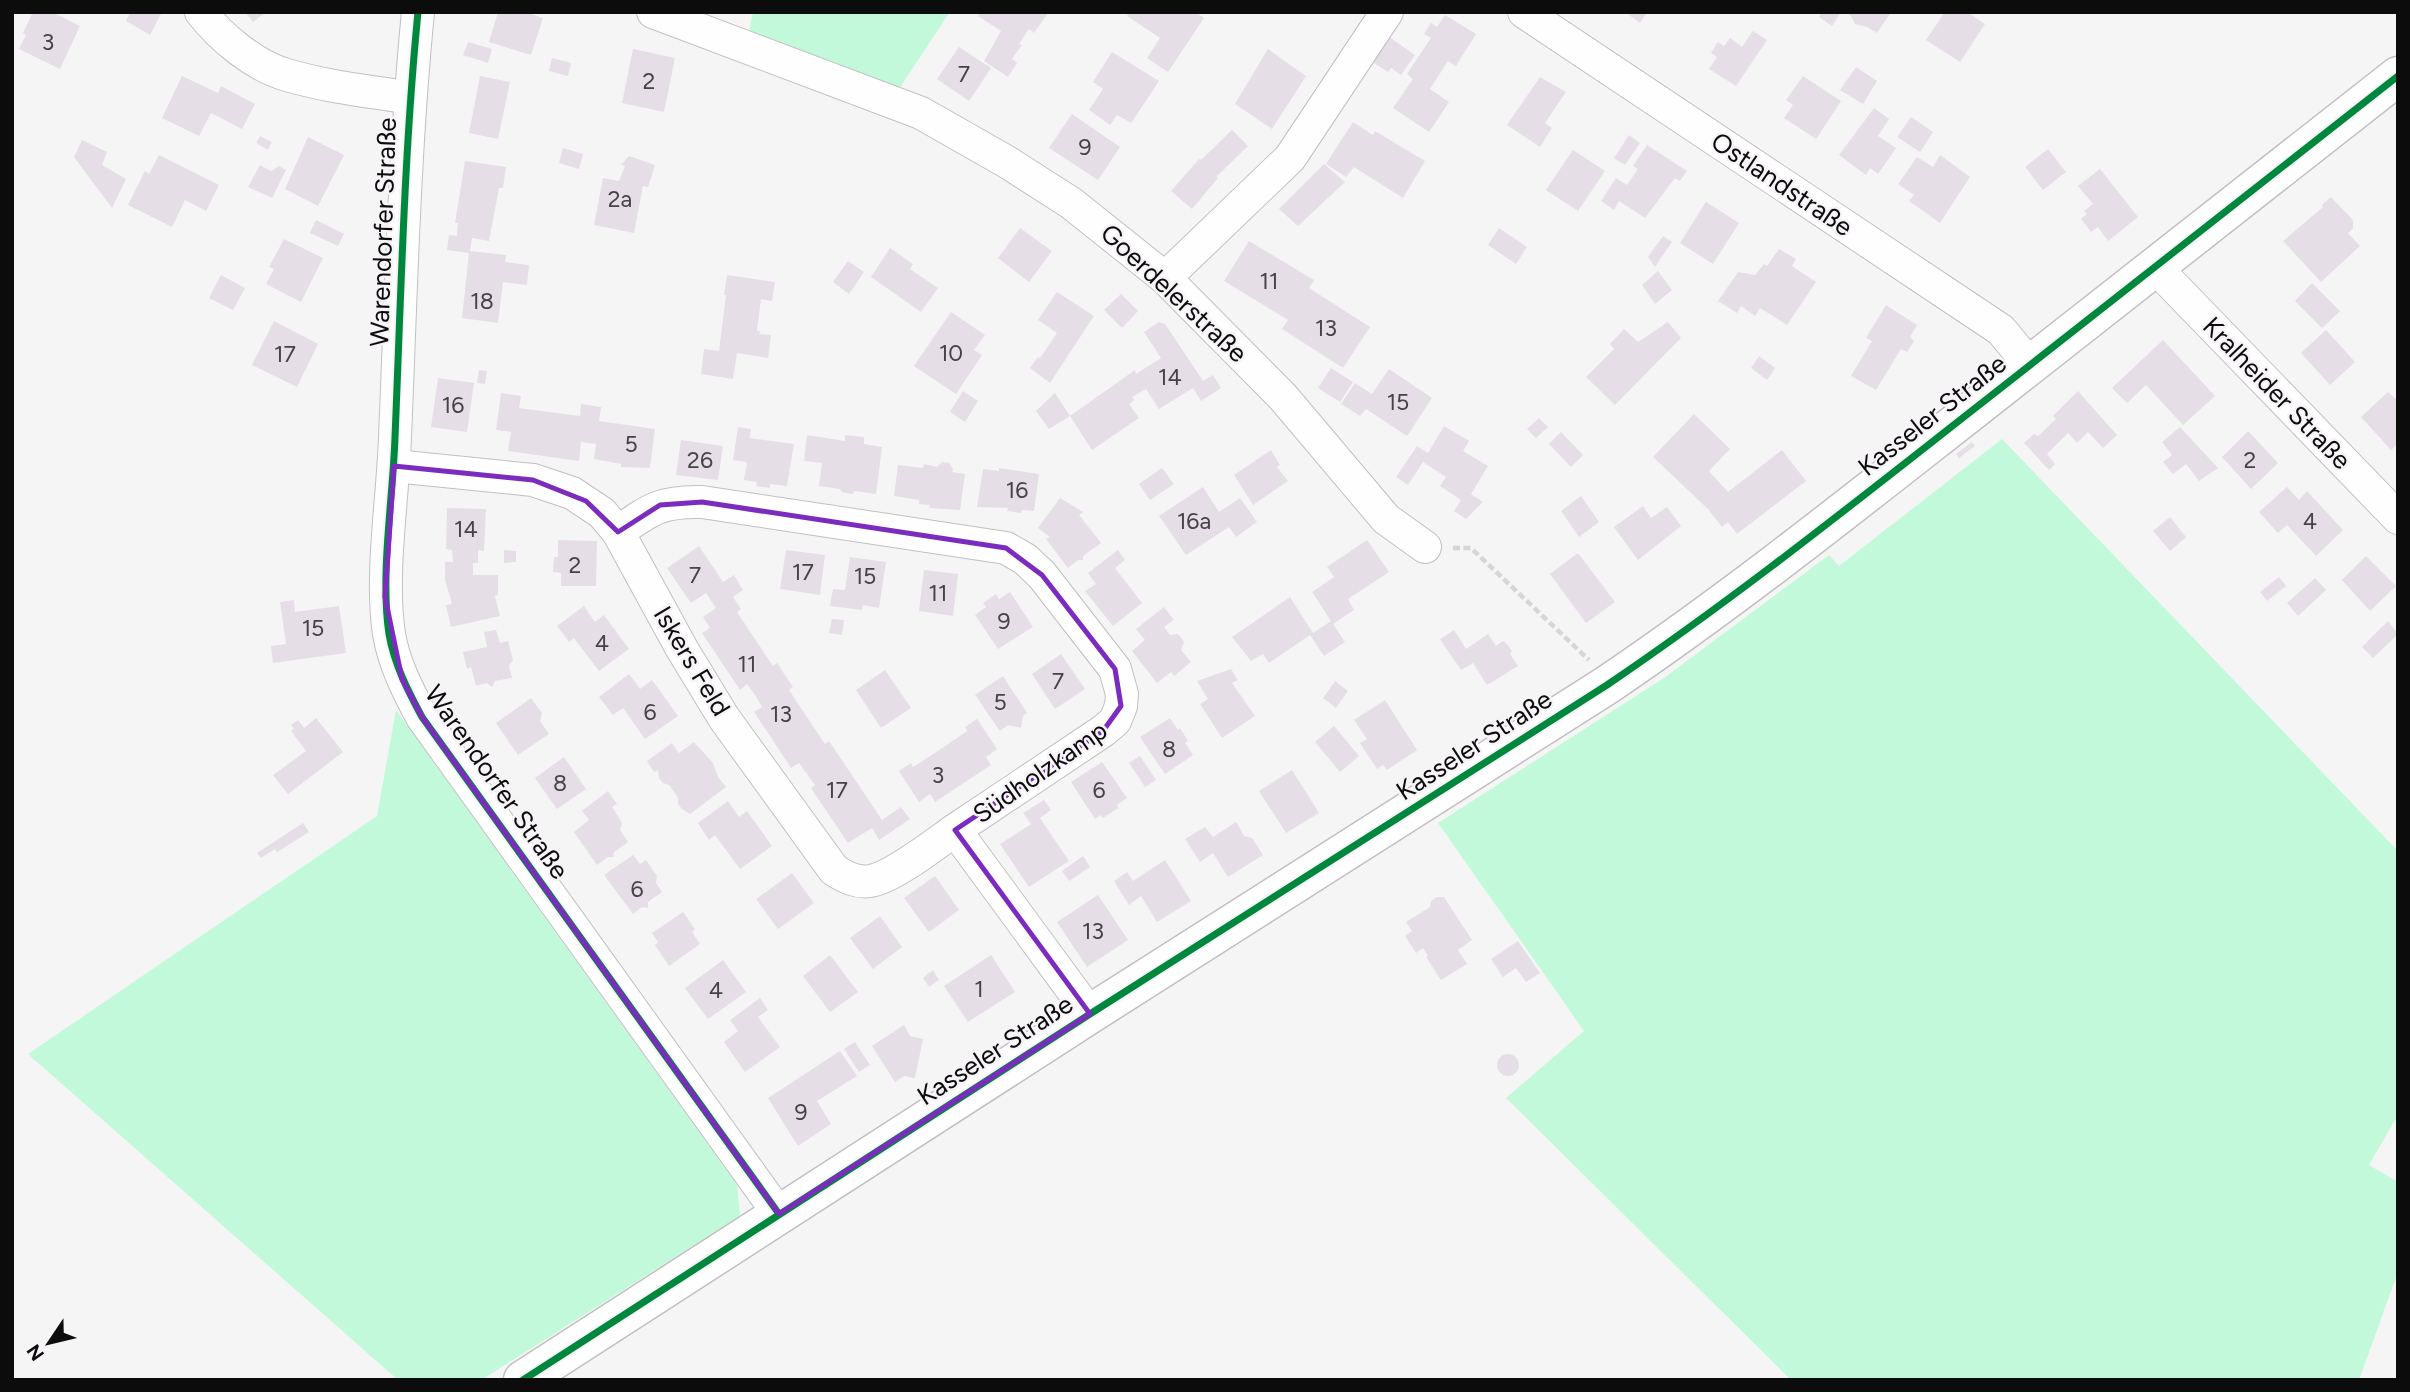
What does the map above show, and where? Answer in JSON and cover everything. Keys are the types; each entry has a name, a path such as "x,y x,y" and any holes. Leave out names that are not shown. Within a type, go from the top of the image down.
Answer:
{"street":[{"path":"201,12 221,35 244,53 285,75 410,98"},
{"name":"Warendorfer Straße","path":"418,12 410,98 394,466 385,597 390,636 402,679 422,718 779,1214"},
{"name":"Goerdelerstraße","path":"653,12 921,113 950,128 1071,204 1165,278 1283,397 1386,519 1424,547"},
{"path":"1165,278 1290,158 1387,12"},
{"name":"Ostlandstraße","path":"1524,12 1564,23 2001,330 2030,365"},
{"name":"Kasseler Straße","path":"523,1380 1607,685 1723,603 2156,268 2398,76"},
{"name":"Kralheider Straße","path":"2156,268 2398,518"},
{"name":"Iskers Feld","path":"394,466 533,480 572,493 603,513 618,532 682,649 724,718 834,870 848,879 867,881 882,878 955,830"},
{"name":"Südholzkamp","path":"618,532 660,505 675,501 702,502 1006,548 1025,559 1042,575 1115,670 1120,681 1121,706 1115,720 1103,731 955,830 1090,1014"}],"path":[{"path":"1424,547 1471,548 1591,662 1607,685"}],"highlighted area":[{"path":"394,466 533,480 586,501 618,532 660,505 702,502 1006,548 1042,575 1115,669 1121,706 1103,731 955,830 1090,1014 779,1214 422,717 402,679 385,597"}],"green space":[{"path":"753,12 950,12 899,89 749,31"},
{"path":"2002,439 2398,851 2398,1115 2369,1165 2398,1182 2398,1272 2359,1380 1791,1380 1506,1098 1584,1031 1438,823 1664,678 1829,555 1839,566"},
{"path":"396,710 737,1185 740,1216 481,1380 398,1380 28,1054 377,816"}],"building":[{"path":"33,12 52,12 80,26 60,69 19,49"},
{"path":"130,12 162,12 150,35 126,21"},
{"path":"245,12 266,12 253,22"},
{"path":"498,12 525,12 543,18 531,55 489,42"},
{"path":"981,12 1049,12 1034,33 1029,29 1019,44 1022,45 1012,59 1017,63 1008,77 984,61 1001,31 978,16"},
{"path":"1130,12 1195,12 1204,18 1168,72 1147,58 1160,38 1127,16"},
{"path":"1625,12 1647,12 1640,23"},
{"path":"1822,12 1841,12 1832,26 1819,17"},
{"path":"1845,12 1891,12 1877,33 1855,24"},
{"path":"1945,12 1967,12 1985,24 1960,62 1926,40"},
{"path":"1445,15 1476,34 1456,66 1448,61 1430,89 1449,102 1429,132 1393,108 1413,79 1407,74 1431,38 1424,34 1431,23 1437,27"},
{"path":"1753,31 1767,40 1736,86 1709,69 1717,57 1711,53 1718,42 1724,46 1730,38 1742,47"},
{"path":"1385,34 1415,55 1401,75 1391,68 1388,72 1368,59"},
{"path":"468,42 492,49 488,63 463,55"},
{"path":"959,47 991,68 969,101 937,79"},
{"path":"633,49 675,58 664,112 622,103"},
{"path":"1268,49 1306,76 1272,129 1235,104"},
{"path":"1112,52 1159,81 1131,123 1117,115 1110,125 1089,110 1103,89 1093,82"},
{"path":"552,58 571,63 568,76 549,71"},
{"path":"1856,67 1877,81 1863,104 1840,90"},
{"path":"182,76 218,93 221,86 255,104 242,129 211,113 199,136 162,118"},
{"path":"480,76 510,82 498,139 469,133"},
{"path":"1803,76 1841,101 1816,139 1784,118 1793,105 1786,100"},
{"path":"1540,77 1566,92 1545,123 1552,128 1540,147 1507,125"},
{"path":"1874,108 1889,119 1878,136 1896,148 1878,174 1870,168 1866,175 1839,155"},
{"path":"1072,114 1120,147 1098,180 1049,148"},
{"path":"1911,117 1933,132 1920,152 1897,137"},
{"path":"1353,122 1373,135 1375,131 1425,161 1403,198 1354,167 1346,177 1326,164"},
{"path":"1232,130 1248,146 1216,177 1218,178 1192,209 1171,191 1199,159"},
{"path":"1629,135 1640,143 1625,165 1614,158"},
{"path":"260,136 272,142 268,150 256,143"},
{"path":"308,137 344,155 318,206 285,189"},
{"path":"82,140 107,152 102,165 126,179 112,208 74,157"},
{"path":"1647,145 1687,171 1680,181 1675,178 1645,218 1619,201 1614,210 1601,201 1616,178 1627,185 1638,169 1633,166"},
{"path":"563,148 583,154 579,169 559,163"},
{"path":"2048,149 2066,172 2043,190 2025,167"},
{"path":"1573,150 1605,171 1578,211 1546,190"},
{"path":"159,155 219,185 206,211 185,200 172,227 128,205 145,171 149,174"},
{"path":"1940,155 1970,177 1940,223 1909,201 1914,195 1898,184 1917,157 1933,167"},
{"path":"629,156 655,165 648,187 643,186 634,233 594,225 603,178 619,181 625,166 621,165"},
{"path":"465,161 506,167 503,188 499,188 489,241 472,238 470,251 506,255 505,262 529,265 527,285 503,282 498,323 462,318 469,253 447,250 449,235 457,236 458,223 455,223"},
{"path":"1324,164 1345,182 1298,226 1279,209"},
{"path":"260,165 271,171 279,166 286,170 272,198 248,187"},
{"path":"2100,169 2138,217 2108,241 2098,227 2091,232 2081,219 2087,214 2084,211 2093,204 2078,186"},
{"path":"2331,197 2353,220 2353,229 2348,233 2360,246 2321,282 2283,241"},
{"path":"1706,202 1739,223 1713,264 1680,243"},
{"path":"316,220 344,234 338,246 310,233"},
{"path":"1020,228 1052,251 1029,282 998,258"},
{"path":"1499,228 1527,247 1516,264 1488,245"},
{"path":"1663,236 1672,242 1655,267 1648,257"},
{"path":"284,239 323,258 301,302 266,284 274,269 269,267"},
{"path":"1249,241 1314,280 1309,288 1370,327 1343,368 1282,329 1288,320 1224,281"},
{"path":"890,248 913,264 910,269 938,288 921,312 871,277"},
{"path":"1779,249 1796,259 1792,266 1816,282 1787,325 1760,308 1755,316 1741,306 1737,313 1718,301 1738,272 1755,275 1764,264 1767,266"},
{"path":"848,261 864,272 849,294 833,282"},
{"path":"1658,271 1672,290 1655,304 1642,285"},
{"path":"221,275 245,288 233,310 209,298"},
{"path":"727,275 775,282 772,301 761,299 757,331 760,331 759,334 771,335 768,358 737,353 733,379 701,374 704,349 719,351"},
{"path":"2312,283 2340,311 2322,328 2295,301"},
{"path":"1057,292 1094,316 1050,383 1030,368 1057,333 1038,320"},
{"path":"1121,294 1138,311 1122,328 1104,310"},
{"path":"1886,305 1917,325 1910,337 1914,341 1907,352 1901,349 1876,390 1851,376 1872,341 1866,338"},
{"path":"951,312 985,335 974,350 982,355 956,394 914,366"},
{"path":"274,321 318,344 297,387 252,365"},
{"path":"1159,322 1165,324 1203,381 1213,375 1221,388 1201,401 1193,388 1159,409 1146,389 1132,397 1134,400 1129,404 1139,418 1092,450 1070,416 1135,370 1136,374 1161,358 1144,332"},
{"path":"1668,322 1681,338 1615,405 1586,377 1614,349 1610,344 1624,329 1638,342"},
{"path":"2326,330 2355,362 2330,385 2301,353"},
{"path":"2163,340 2215,396 2183,425 2146,385 2127,403 2112,388"},
{"path":"1759,356 1775,368 1767,380 1751,368"},
{"path":"1331,368 1353,382 1340,402 1318,388"},
{"path":"1389,369 1432,398 1407,436 1366,409 1360,416 1341,404 1355,383 1372,394"},
{"path":"479,370 487,371 485,384 477,383"},
{"path":"438,378 474,383 467,432 431,427"},
{"path":"963,391 978,401 965,422 950,412"},
{"path":"2078,391 2117,435 2103,448 2088,432 2077,443 2068,433 2047,454 2055,464 2049,470 2024,443 2034,434 2038,436 2056,419 2053,416"},
{"path":"2388,392 2398,401 2398,444 2391,450 2361,417"},
{"path":"501,393 521,396 519,408 580,416 581,404 601,407 599,421 655,429 650,468 621,467 621,464 594,459 596,444 581,442 579,461 508,451 511,432 496,430"},
{"path":"1055,393 1070,416 1049,429 1036,411"},
{"path":"1694,414 1730,449 1709,471 1728,492 1782,450 1806,481 1737,534 1728,522 1722,527 1708,509 1653,457"},
{"path":"1539,418 1548,427 1536,438 1527,429"},
{"path":"1444,426 1469,441 1463,451 1488,466 1471,494 1483,502 1466,519 1454,511 1461,500 1440,486 1446,477 1423,462 1408,485 1396,477 1417,446 1428,453"},
{"path":"738,427 751,429 750,438 794,444 787,486 770,484 770,488 756,486 757,482 744,480 747,462 733,460"},
{"path":"2180,427 2218,468 2199,481 2186,464 2173,474 2163,462 2172,455 2162,442"},
{"path":"2248,431 2278,463 2251,489 2222,457"},
{"path":"1561,432 1583,455 1571,467 1549,444"},
{"path":"807,435 845,441 845,435 864,437 864,444 882,447 876,494 855,491 852,494 819,486 822,463 804,461"},
{"path":"681,440 723,446 718,480 676,475"},
{"path":"1972,442 1975,446 1959,458 1956,454"},
{"path":"1271,450 1280,465 1277,467 1288,481 1253,505 1234,475"},
{"path":"942,462 949,463 952,472 965,474 960,510 929,508 930,505 919,504 919,500 894,496 898,465 923,468 924,464 937,467"},
{"path":"999,468 1039,474 1034,511 1022,510 1021,513 1007,511 1008,508 977,507 983,469 999,471"},
{"path":"1162,468 1174,484 1150,500 1139,484"},
{"path":"1203,487 1219,512 1240,498 1257,522 1236,537 1229,527 1186,555 1159,516"},
{"path":"2287,487 2299,500 2307,491 2343,530 2316,556 2287,525 2278,533 2259,512"},
{"path":"1581,496 1599,522 1579,537 1561,511"},
{"path":"1060,498 1083,512 1079,515 1101,543 1083,556 1083,560 1078,560 1068,568 1046,539 1050,537 1038,528"},
{"path":"1643,506 1651,518 1667,507 1681,526 1638,560 1614,527"},
{"path":"447,508 486,509 484,551 478,550 478,563 473,563 473,575 498,575 498,595 495,596 500,616 451,627 446,605 452,604 445,580 445,562 453,562 452,550 446,549"},
{"path":"2170,517 2186,537 2170,551 2153,531"},
{"path":"558,540 597,541 596,586 561,586 561,573 553,572 554,557 558,557"},
{"path":"1367,540 1389,572 1348,599 1354,610 1333,624 1345,642 1324,656 1310,635 1269,663 1263,654 1251,661 1232,637 1290,597 1313,633 1331,621 1312,592 1334,577 1327,567"},
{"path":"699,546 723,582 734,575 743,590 733,597 741,609 737,612 773,666 777,663 793,687 789,690 825,744 829,741 882,820 901,807 910,819 879,840 872,828 848,843 811,788 815,785 799,763 791,768 754,712 762,707 755,695 747,684 740,690 702,633 710,628 703,617 716,608 706,593 691,603 667,568"},
{"path":"504,550 516,551 516,562 504,563"},
{"path":"786,550 825,555 820,595 780,589"},
{"path":"1118,550 1125,560 1115,568 1142,603 1113,626 1085,591 1096,584 1088,573"},
{"path":"1578,553 1615,602 1586,623 1550,574"},
{"path":"2366,556 2396,586 2370,611 2342,580"},
{"path":"850,557 886,562 879,608 863,605 862,610 830,606 833,589 845,590"},
{"path":"924,570 958,574 953,616 919,611"},
{"path":"2279,577 2286,586 2267,601 2260,592"},
{"path":"2315,578 2326,590 2298,616 2287,603"},
{"path":"1010,592 1033,627 998,649 975,615 986,607 983,603 996,594 999,599"},
{"path":"294,600 295,612 339,606 346,653 273,663 271,646 286,644 280,602"},
{"path":"584,606 595,622 604,615 629,649 599,671 574,638 569,642 557,626"},
{"path":"1164,607 1174,620 1164,627 1170,635 1178,634 1184,642 1181,650 1191,662 1174,676 1171,672 1157,683 1132,651 1145,640 1136,629"},
{"path":"832,619 844,620 842,635 829,633"},
{"path":"2388,621 2398,634 2373,658 2362,647"},
{"path":"496,630 500,643 508,641 513,660 509,666 512,678 495,681 492,687 487,683 476,686 471,667 467,669 463,652 487,647 484,632"},
{"path":"1454,630 1466,649 1488,634 1496,646 1503,641 1512,651 1510,654 1518,666 1487,685 1473,663 1461,670 1440,639"},
{"path":"1061,654 1085,689 1055,709 1032,674"},
{"path":"1231,669 1238,680 1232,683 1255,716 1222,738 1200,704 1208,699 1197,681"},
{"path":"885,670 911,708 881,728 856,690"},
{"path":"629,674 640,689 652,680 678,716 645,739 623,708 613,715 599,697"},
{"path":"1003,676 1027,713 1023,716 1021,728 1008,725 1000,731 975,695"},
{"path":"1335,681 1348,691 1336,708 1323,698"},
{"path":"531,698 542,713 540,721 549,734 518,755 496,723"},
{"path":"1385,700 1417,750 1387,770 1383,765 1377,769 1360,743 1367,739 1354,720"},
{"path":"316,718 343,752 288,794 273,775 306,751 291,731 294,729 291,725 298,720 304,728"},
{"path":"1170,718 1178,730 1180,728 1193,755 1165,774 1140,737"},
{"path":"977,719 997,749 986,757 991,765 935,802 930,794 919,802 899,771 911,763 913,767 941,749 967,731 965,727"},
{"path":"1334,726 1359,756 1340,772 1315,742"},
{"path":"694,742 713,763 718,777 726,787 690,814 682,809 669,785 663,783 658,770 654,772 647,761 672,743 679,753"},
{"path":"1140,756 1156,780 1145,787 1129,763"},
{"path":"564,757 586,789 557,809 535,778"},
{"path":"1102,762 1127,798 1103,818 1100,815 1095,819 1071,782"},
{"path":"1292,770 1319,813 1286,833 1259,791"},
{"path":"608,791 617,804 612,807 622,823 620,830 628,842 614,852 613,857 608,857 597,865 574,832 589,820 582,811"},
{"path":"1044,800 1051,810 1040,818 1069,861 1029,887 1000,844 1031,824 1023,813"},
{"path":"728,801 739,817 747,811 772,846 740,869 715,835 709,840 698,823"},
{"path":"1236,822 1244,836 1252,838 1263,855 1228,877 1213,853 1200,862 1185,839 1205,827 1213,837"},
{"path":"303,823 309,832 277,852 275,849 261,858 257,853"},
{"path":"633,855 640,864 646,860 657,876 656,883 662,892 648,902 648,908 642,907 633,914 604,875"},
{"path":"1083,856 1090,867 1069,881 1062,871"},
{"path":"1165,860 1191,901 1157,922 1141,896 1129,905 1114,881 1127,872 1133,881"},
{"path":"792,873 814,903 778,929 756,899"},
{"path":"935,876 959,910 929,932 904,898"},
{"path":"1098,895 1128,940 1087,967 1057,922"},
{"path":"1444,897 1472,940 1458,950 1467,964 1441,980 1423,948 1416,953 1405,936 1412,931 1406,922 1430,907 1431,901"},
{"path":"683,912 695,929 692,932 700,944 669,966 655,945 658,942 652,933"},
{"path":"880,916 902,947 873,969 850,938"},
{"path":"1518,941 1540,973 1526,982 1516,968 1503,977 1491,959"},
{"path":"830,955 858,992 830,1012 803,976"},
{"path":"991,955 1015,992 968,1022 944,986"},
{"path":"723,960 746,992 708,1019 685,988"},
{"path":"933,970 939,980 929,987 923,978"},
{"path":"760,998 768,1010 758,1017 780,1047 745,1072 724,1042 738,1031 730,1020"},
{"path":"904,1025 910,1036 923,1039 915,1078 904,1076 895,1082 872,1046"},
{"path":"855,1042 870,1065 859,1072 844,1049"},
{"path":"840,1051 857,1076 817,1101 831,1124 798,1146 768,1098"},
{"path":"1508,1054 1516,1057 1519,1065 1516,1073 1508,1076 1500,1073 1497,1065 1500,1057"}],"cycle path":[{"path":"418,12 406,172 394,461 386,562 387,611 394,656 422,717 779,1214"},
{"path":"523,1380 1655,652 1844,511 2398,76"}]}
